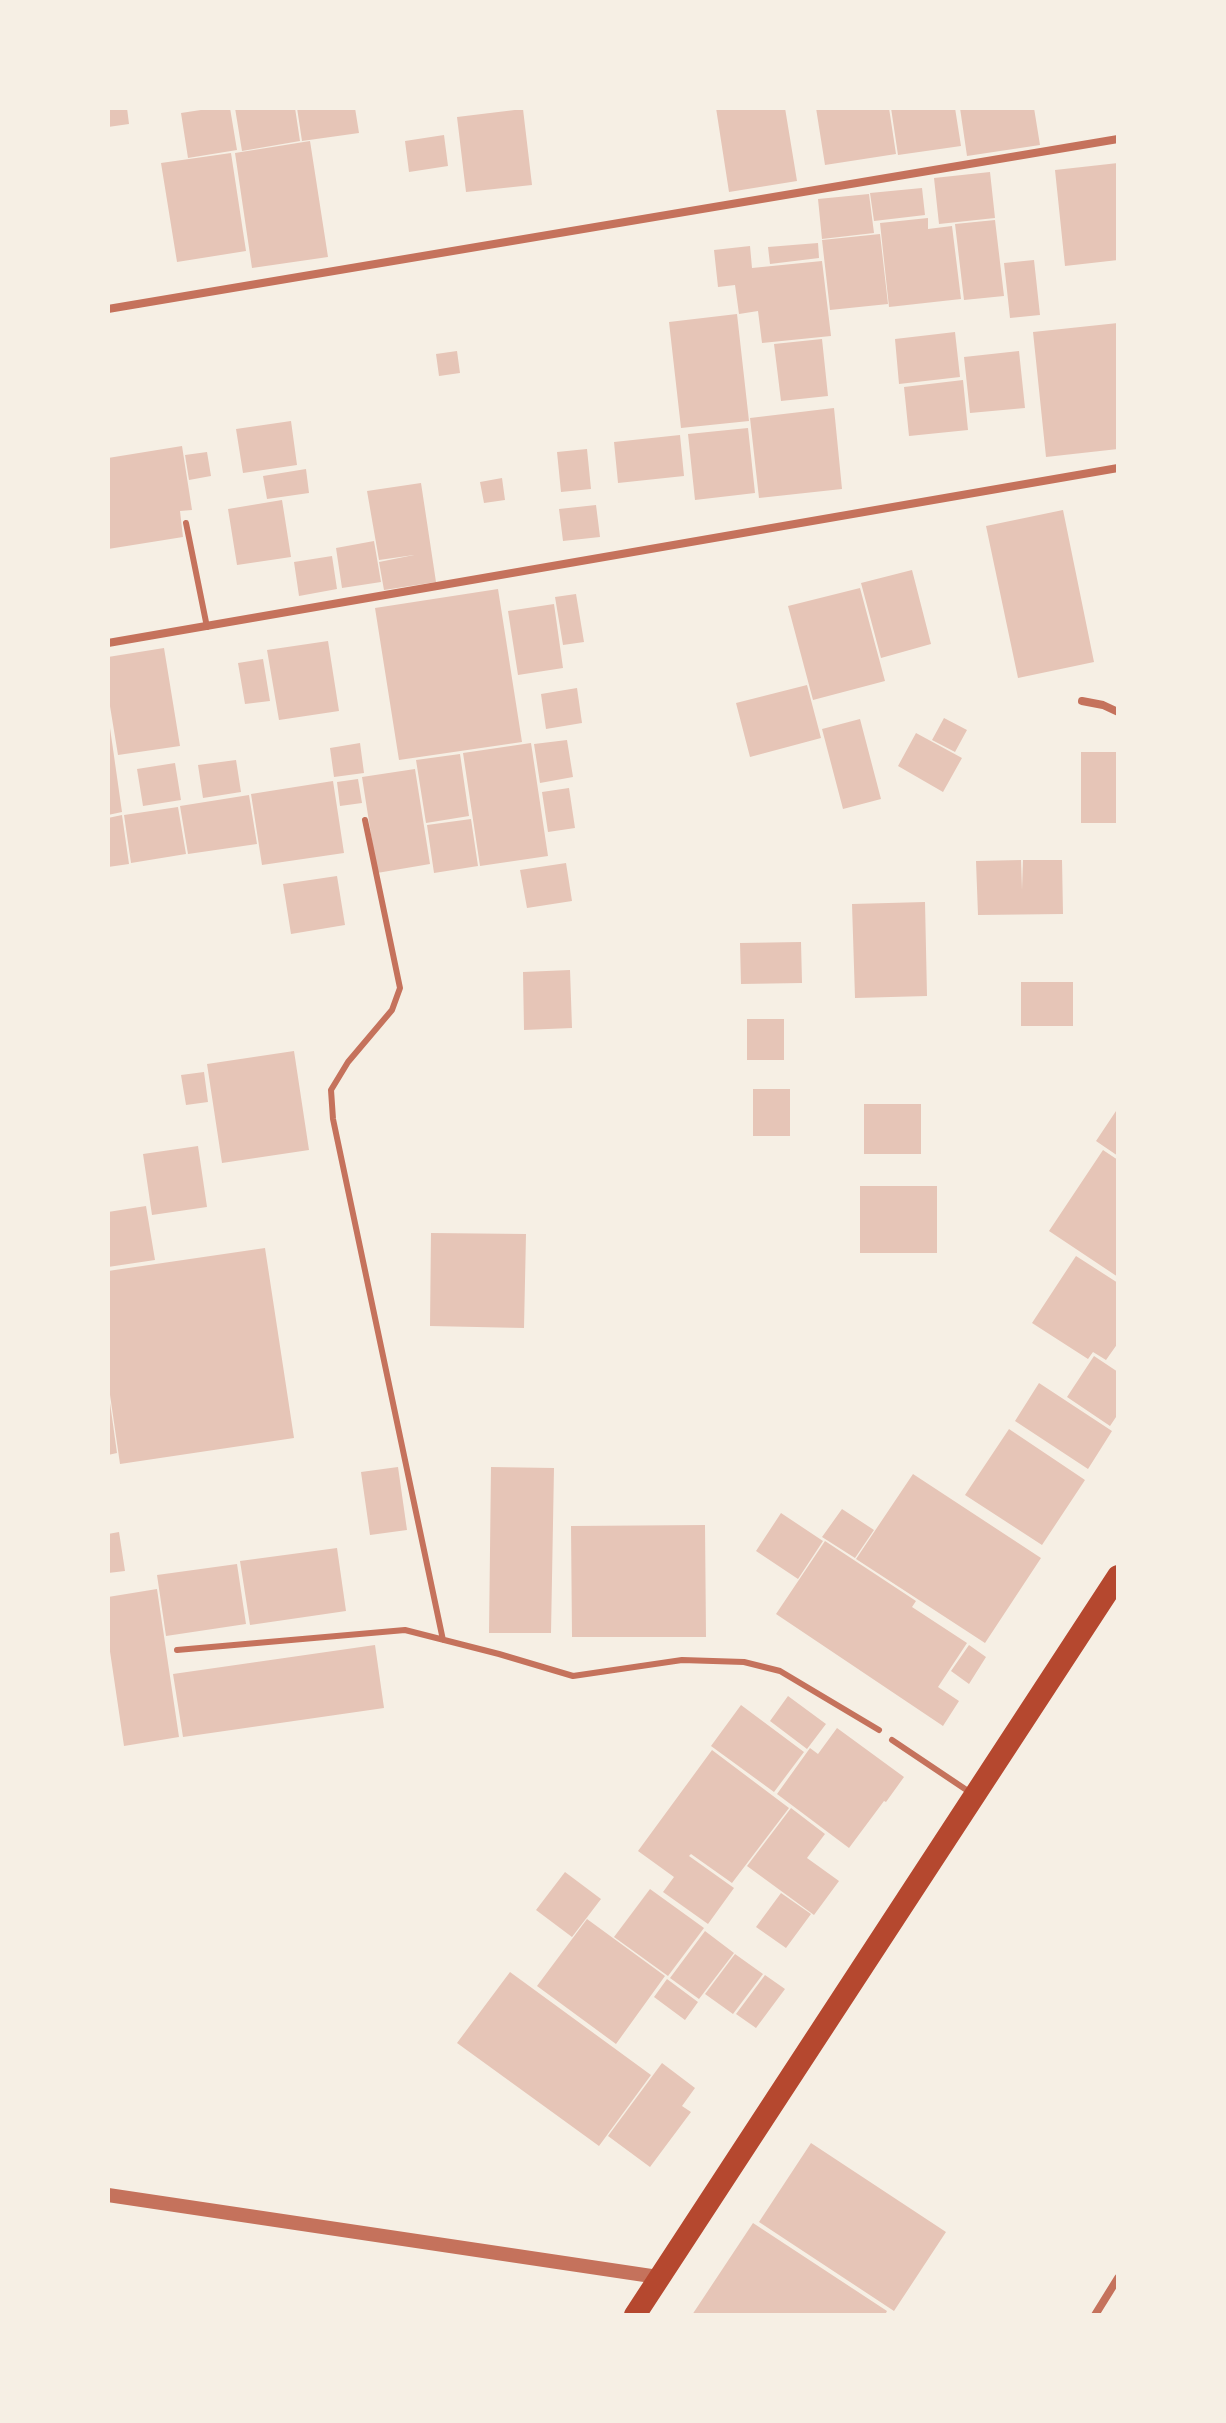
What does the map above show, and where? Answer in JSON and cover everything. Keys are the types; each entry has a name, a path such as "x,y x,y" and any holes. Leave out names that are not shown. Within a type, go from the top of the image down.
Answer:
{"highway":[{"path":"635,2315 1118,1576"}],"street":[{"path":"108,309 1118,139"},
{"path":"108,643 1118,468"},
{"path":"1082,701 1118,712"},
{"path":"108,2195 658,2277"},
{"path":"1095,2315 1118,2278"}],"lane":[{"path":"186,523 207,627"},
{"path":"365,820 400,988 392,1010 348,1062 331,1090 333,1119 443,1640"},
{"path":"177,1650 405,1630 573,1676 682,1660 744,1662 780,1671 879,1730"},
{"path":"892,1740 974,1795"}],"building":[{"path":"108,108 127,108 129,124 108,127"},
{"path":"230,108 237,150 188,158 181,113"},
{"path":"235,108 295,108 300,141 242,151"},
{"path":"297,108 355,108 359,133 302,141"},
{"path":"716,108 785,108 797,181 729,192"},
{"path":"816,108 889,108 896,154 825,165"},
{"path":"891,108 955,108 961,146 898,155"},
{"path":"960,108 1034,108 1040,145 967,156"},
{"path":"523,109 532,185 466,192 457,117"},
{"path":"444,135 448,166 409,172 405,141"},
{"path":"310,141 328,257 252,268 235,153"},
{"path":"231,153 246,251 177,262 161,163"},
{"path":"1118,163 1118,260 1065,266 1055,170"},
{"path":"990,172 995,218 939,224 934,178"},
{"path":"922,188 925,215 874,221 870,193"},
{"path":"869,194 874,233 822,239 818,199"},
{"path":"928,218 928,229 952,226 961,299 889,307 880,223"},
{"path":"995,220 1004,296 964,300 955,224"},
{"path":"880,234 888,304 830,310 822,240"},
{"path":"818,243 819,258 770,264 768,247"},
{"path":"750,246 752,268 822,261 831,336 762,343 758,311 739,314 735,285 718,287 714,250"},
{"path":"1034,260 1040,315 1010,318 1004,263"},
{"path":"737,314 749,421 681,428 669,322"},
{"path":"1118,323 1118,449 1046,457 1033,332"},
{"path":"955,332 960,377 899,384 895,339"},
{"path":"822,339 828,396 781,401 774,344"},
{"path":"457,351 460,373 439,376 436,354"},
{"path":"1019,351 1025,408 970,413 964,357"},
{"path":"963,380 968,430 909,436 904,387"},
{"path":"834,408 842,489 759,498 750,418"},
{"path":"291,421 297,465 243,473 236,429"},
{"path":"748,428 755,493 695,500 688,434"},
{"path":"680,435 684,476 618,483 614,442"},
{"path":"182,446 192,510 180,511 183,537 108,549 108,458"},
{"path":"587,449 591,489 561,492 557,452"},
{"path":"207,452 211,476 189,480 185,455"},
{"path":"306,469 309,493 267,499 263,476"},
{"path":"502,478 505,500 484,503 480,482"},
{"path":"421,483 436,582 384,590 379,562 414,555 379,560 367,491"},
{"path":"282,500 291,557 237,565 228,509"},
{"path":"596,505 600,537 563,541 559,509"},
{"path":"1063,510 1094,662 1018,678 986,526"},
{"path":"374,541 381,582 342,588 336,548"},
{"path":"332,556 337,589 299,596 294,562"},
{"path":"912,570 931,644 881,658 861,583"},
{"path":"860,588 885,681 813,700 788,606"},
{"path":"498,589 522,742 399,760 375,608"},
{"path":"576,594 584,642 563,645 555,597"},
{"path":"554,604 563,668 518,675 508,611"},
{"path":"328,641 339,711 279,720 267,650"},
{"path":"164,648 180,746 118,755 108,694 108,657"},
{"path":"263,659 270,701 245,704 238,663"},
{"path":"807,685 821,738 750,757 736,703"},
{"path":"577,688 582,723 546,729 541,694"},
{"path":"944,718 967,730 955,752 932,740"},
{"path":"860,719 881,799 843,809 822,729"},
{"path":"108,728 122,812 108,815"},
{"path":"916,733 962,758 943,792 898,766"},
{"path":"567,740 573,777 540,783 534,744"},
{"path":"360,743 364,773 334,777 330,748"},
{"path":"531,743 548,856 480,866 463,753"},
{"path":"1081,752 1118,752 1118,823 1081,823"},
{"path":"460,754 469,816 426,823 416,760"},
{"path":"236,760 241,792 203,798 198,765"},
{"path":"175,763 181,800 143,806 137,769"},
{"path":"415,769 430,864 377,873 362,777"},
{"path":"358,779 362,803 340,806 337,782"},
{"path":"333,781 344,853 262,865 251,794"},
{"path":"569,788 575,828 548,832 542,792"},
{"path":"249,795 257,844 188,854 180,806"},
{"path":"178,807 186,854 131,863 124,815"},
{"path":"122,815 129,864 108,867 108,818"},
{"path":"471,819 478,866 434,873 427,825"},
{"path":"1021,860 1022,890 1023,860 1062,860 1063,914 978,915 976,861"},
{"path":"566,863 572,901 527,908 520,870"},
{"path":"337,876 345,925 291,934 283,884"},
{"path":"925,902 927,996 855,998 852,904"},
{"path":"801,942 802,983 741,984 740,943"},
{"path":"570,970 572,1028 524,1030 523,972"},
{"path":"1021,982 1073,982 1073,1026 1021,1026"},
{"path":"747,1019 784,1019 784,1060 747,1060"},
{"path":"294,1051 309,1150 222,1163 207,1064"},
{"path":"204,1072 208,1102 186,1105 181,1075"},
{"path":"753,1089 790,1089 790,1136 753,1136"},
{"path":"864,1104 921,1104 921,1154 864,1154"},
{"path":"1118,1108 1118,1156 1096,1141"},
{"path":"198,1146 207,1207 152,1215 143,1154"},
{"path":"1103,1150 1118,1160 1118,1277 1049,1231"},
{"path":"860,1186 937,1186 937,1253 860,1253"},
{"path":"146,1206 155,1260 108,1267 108,1212"},
{"path":"431,1233 526,1234 524,1328 430,1326"},
{"path":"265,1248 294,1438 120,1464 108,1381 108,1271"},
{"path":"1076,1256 1118,1283 1118,1343 1106,1360 1093,1352 1088,1359 1032,1323"},
{"path":"1094,1356 1118,1372 1118,1414 1110,1426 1067,1397"},
{"path":"1039,1383 1112,1431 1088,1469 1015,1421"},
{"path":"108,1403 117,1453 108,1455"},
{"path":"1009,1429 1085,1480 1042,1545 965,1495"},
{"path":"398,1467 407,1530 370,1535 361,1472"},
{"path":"491,1467 554,1468 551,1633 489,1633"},
{"path":"913,1474 1041,1558 985,1643 856,1559"},
{"path":"842,1509 874,1530 855,1558 822,1537"},
{"path":"781,1513 823,1541 798,1579 756,1551"},
{"path":"705,1525 706,1637 572,1637 571,1526"},
{"path":"119,1532 125,1571 108,1573 108,1534"},
{"path":"825,1541 916,1601 912,1607 967,1643 938,1687 959,1701 943,1726 776,1614"},
{"path":"337,1548 346,1611 250,1625 240,1561"},
{"path":"237,1564 246,1624 166,1636 157,1575"},
{"path":"157,1589 179,1737 124,1746 108,1638 108,1597"},
{"path":"375,1645 384,1708 183,1737 173,1674"},
{"path":"969,1645 986,1657 969,1684 951,1671"},
{"path":"788,1696 826,1724 807,1749 770,1721"},
{"path":"741,1705 804,1752 774,1792 711,1746"},
{"path":"837,1728 904,1777 849,1848 777,1794 810,1748 818,1754"},
{"path":"712,1750 789,1808 732,1883 691,1854 689,1856 734,1888 708,1924 663,1892 674,1877 638,1851"},
{"path":"791,1808 825,1834 807,1858 839,1881 814,1915 747,1866"},
{"path":"565,1872 601,1899 572,1937 536,1910"},
{"path":"650,1889 704,1928 668,1976 614,1937"},
{"path":"781,1893 811,1914 786,1948 756,1927"},
{"path":"587,1919 665,1976 616,2044 537,1986"},
{"path":"705,1931 734,1953 699,1999 670,1978"},
{"path":"735,1954 763,1974 733,2014 705,1994"},
{"path":"510,1972 651,2075 599,2146 457,2043"},
{"path":"765,1975 785,1989 756,2028 736,2014"},
{"path":"667,1979 698,2002 685,2020 654,1997"},
{"path":"662,2063 695,2088 682,2106 691,2112 650,2167 608,2136"},
{"path":"811,2143 946,2232 894,2311 759,2222"},
{"path":"753,2223 887,2311 885,2315 692,2315"}]}
